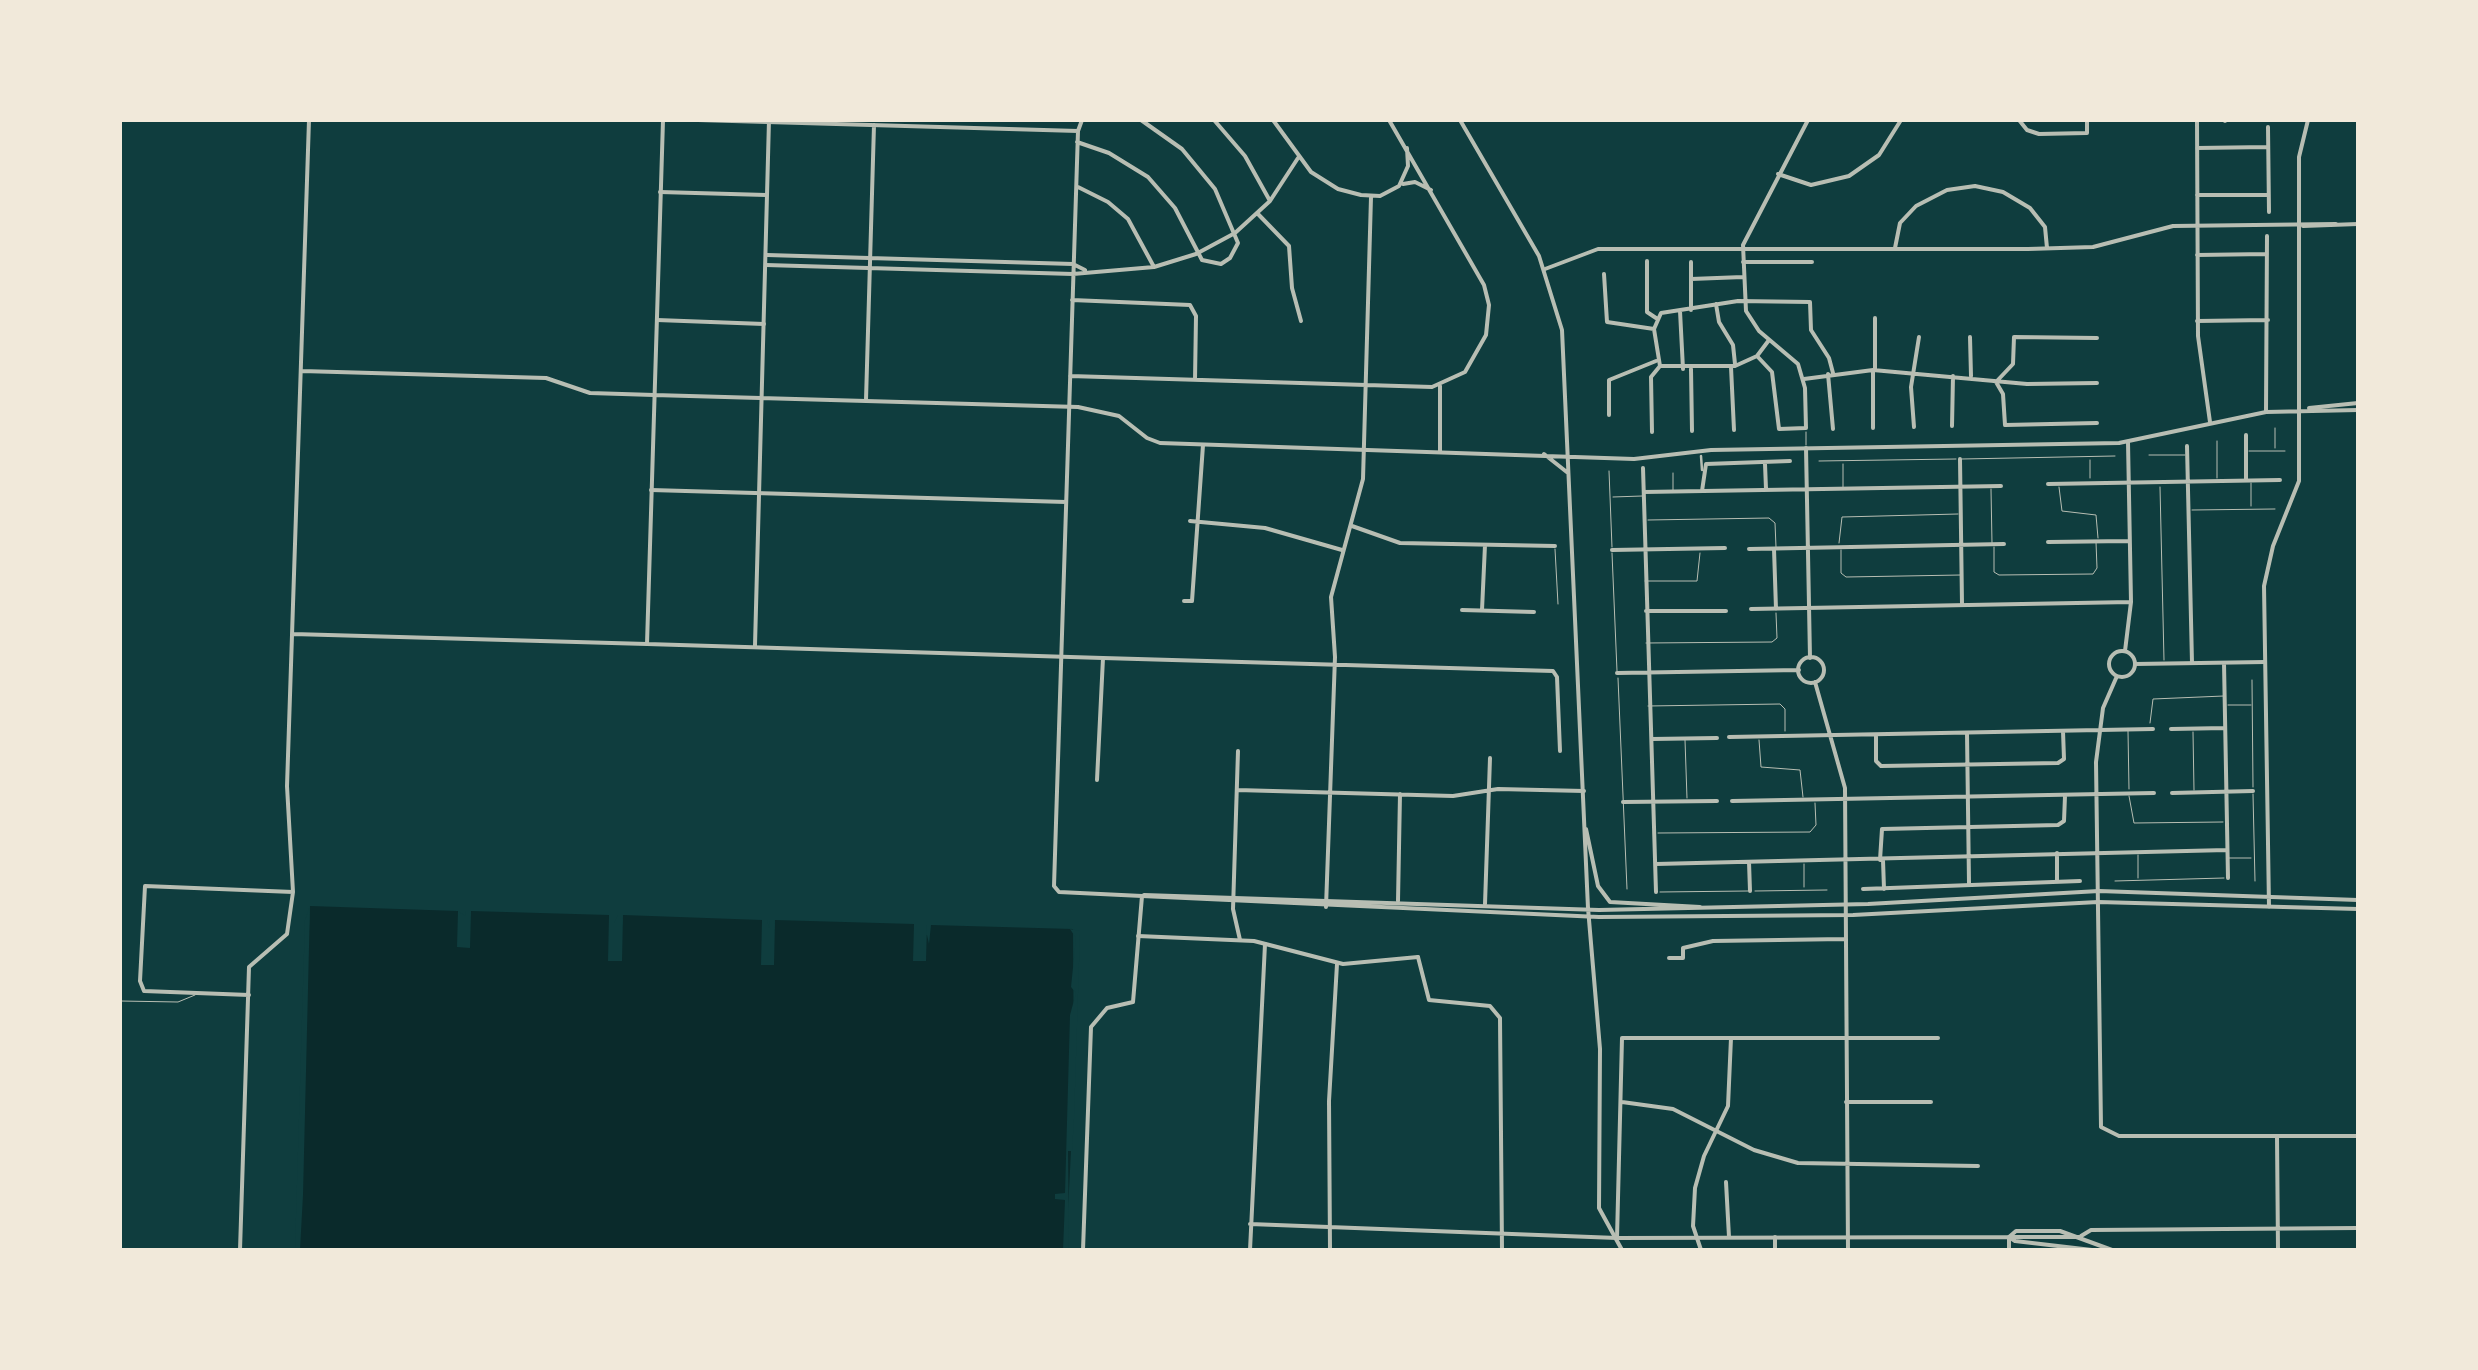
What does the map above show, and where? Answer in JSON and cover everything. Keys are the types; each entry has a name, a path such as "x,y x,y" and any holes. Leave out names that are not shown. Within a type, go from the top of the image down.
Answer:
{"street":[{"path":"240,1250 248,967 287,934 293,892 287,786 310,120"},
{"path":"647,644 662,120"},
{"path":"698,120 1078,132"},
{"path":"1082,120 1077,142 1054,877 1060,892 1588,916 1846,915 2098,902 2358,909"},
{"path":"1077,142 1109,153 1148,178 1174,208 1196,254 1210,264 1221,264 1236,252 1236,233 1200,169 1170,140 1141,120"},
{"path":"1214,120 1245,156 1270,201"},
{"path":"1273,120 1298,158 1328,184 1372,197 1415,182 1433,191"},
{"path":"1070,376 1440,386 1465,372 1486,335 1487,294 1406,143 1389,120"},
{"path":"1460,120 1544,268 1564,343 1588,916 1600,1049 1599,1208 1622,1250"},
{"path":"1757,356 1773,375 1779,429 1806,428 1804,380 1794,357 1754,325 1744,302 1743,251 1747,230 1808,120"},
{"path":"1778,174 1811,185 1848,176 1879,155 1901,120"},
{"path":"2019,120 2026,130 2038,134 2087,132 2087,120"},
{"path":"2197,120 2197,321 2210,422"},
{"path":"2269,907 2266,566 2299,480 2300,149 2308,120"},
{"path":"755,647 769,121"},
{"path":"866,400 874,125"},
{"path":"2268,128 2269,212"},
{"path":"1399,186 1408,166 1406,143"},
{"path":"2197,148 2268,147"},
{"path":"766,265 1073,274 1154,267 1196,254 1236,233 1270,201 1298,158"},
{"path":"1076,186 1108,202 1128,219 1154,267"},
{"path":"1895,250 1900,223 1916,206 1947,190 1975,186 2010,195 2030,208 2046,227 2047,248"},
{"path":"660,192 768,195"},
{"path":"2197,195 2269,195"},
{"path":"1326,904 1334,664 1331,597 1361,491 1372,197"},
{"path":"1258,214 1289,246 1292,288 1301,321"},
{"path":"1544,268 1591,249 2047,248 2093,246 2156,228 2358,224"},
{"path":"2266,412 2268,236"},
{"path":"2197,255 2267,254"},
{"path":"766,255 1073,264 1086,270"},
{"path":"943,260 943,270"},
{"path":"998,272 999,262"},
{"path":"1647,262 1647,312 1656,318"},
{"path":"1691,262 1691,310"},
{"path":"1743,262 1812,262"},
{"path":"1604,274 1607,322 1654,329"},
{"path":"1691,279 1744,277"},
{"path":"1072,300 1190,305 1196,316 1195,380"},
{"path":"1652,432 1651,377 1658,363 1656,318 1661,313 1744,302 1810,302 1811,330 1829,358 1833,429"},
{"path":"1716,304 1718,322 1733,345 1734,430"},
{"path":"1680,311 1683,369"},
{"path":"1874,428 1875,318"},
{"path":"656,320 764,324"},
{"path":"2197,321 2268,320"},
{"path":"1914,427 1919,337"},
{"path":"1970,337 1970,376"},
{"path":"1996,382 2013,364 2014,337 2097,338"},
{"path":"1609,415 1608,380 1658,363 1683,369 1733,366 1757,356 1770,339"},
{"path":"1690,368 1692,431"},
{"path":"1804,380 1874,370 1970,376 1996,382 2097,382"},
{"path":"302,371 546,378 590,393 1069,406 1110,412 1155,443 1634,459 1711,450 2128,442 2266,412 2358,406"},
{"path":"1952,426 1953,376"},
{"path":"1996,382 2003,394 2005,425 2098,423"},
{"path":"1440,386 1440,452"},
{"path":"2246,433 2248,480"},
{"path":"2128,442 2131,602 2125,651 2135,664"},
{"path":"2187,444 2192,663"},
{"path":"1184,601 1192,602 1194,521 1203,445"},
{"path":"1618,673 1799,670 1810,658 1806,448"},
{"path":"1544,454 1569,473"},
{"path":"1701,456 1702,492"},
{"path":"1960,459 1962,606"},
{"path":"1702,470 1706,464 1790,461"},
{"path":"1765,462 1766,490"},
{"path":"1644,466 1644,580 1656,892"},
{"path":"2048,484 2280,480"},
{"path":"1644,494 2000,486"},
{"path":"652,490 1066,502"},
{"path":"1194,521 1265,528 1342,550"},
{"path":"1352,526 1393,542 1555,546"},
{"path":"2048,542 2129,541"},
{"path":"1750,549 2004,544"},
{"path":"1482,610 1484,545"},
{"path":"1612,550 1725,548"},
{"path":"1775,548 1776,609"},
{"path":"1751,610 2131,602"},
{"path":"1462,610 1534,612"},
{"path":"1645,611 1726,611"},
{"path":"293,634 1556,672 1560,751"},
{"path":"2125,651 2115,653 2110,661 2116,676 2098,730 2100,1121 2105,1133 2358,1136"},
{"path":"1097,780 1102,658"},
{"path":"1810,658 1824,666 1822,676 1815,682"},
{"path":"2224,662 2228,878"},
{"path":"2135,664 2267,662"},
{"path":"2116,676 2130,674 2135,664"},
{"path":"1799,670 1804,680 1815,682"},
{"path":"1815,682 1845,798 1848,1250"},
{"path":"1729,737 2150,730 2150,723"},
{"path":"2171,729 2225,728"},
{"path":"1876,735 1878,766 2060,763 2062,731"},
{"path":"1967,733 1969,885"},
{"path":"1652,739 1717,738"},
{"path":"1238,751 1234,898 1240,940"},
{"path":"1485,904 1490,758"},
{"path":"1237,790 1453,796 1488,790 1584,790"},
{"path":"2172,792 2253,791"},
{"path":"1732,801 2154,793"},
{"path":"1398,902 1400,794"},
{"path":"1884,889 1882,829 2058,825 2064,820 2065,794"},
{"path":"1623,802 1717,801"},
{"path":"1585,824 1598,886 1610,902 1700,907"},
{"path":"1656,864 2227,850"},
{"path":"2057,852 2057,882"},
{"path":"1749,862 1750,891"},
{"path":"1863,889 2080,881"},
{"path":"249,995 149,994 141,987 145,886 293,892"},
{"path":"1326,904 1700,907 2099,891 2358,900"},
{"path":"1083,1250 1091,1027 1107,1008 1133,1002 1142,896"},
{"path":"1138,936 1240,940 1337,964 1418,957 1429,1000 1486,1006 1500,1018 1502,1250"},
{"path":"1670,958 1683,958 1683,948 1712,942 1845,940"},
{"path":"1250,1250 1261,1094 1265,944"},
{"path":"1330,1250 1329,1119 1337,964"},
{"path":"1617,1238 1622,1038 1938,1038"},
{"path":"1702,1250 1693,1226 1697,1180 1730,1096 1731,1038"},
{"path":"1622,1102 1673,1109 1776,1158 1845,1167 1978,1166"},
{"path":"1846,1102 1931,1102"},
{"path":"2277,1136 2278,1250"},
{"path":"1726,1182 1729,1237"},
{"path":"1250,1224 1617,1238 2081,1236 2112,1250"},
{"path":"2081,1236 2091,1230 2358,1228"},
{"path":"1775,1237 1775,1250"},
{"path":"2009,1237 2015,1242 2092,1250"},
{"path":"2009,1237 2010,1250"}],"lane":[{"path":"1806,428 1806,448"},
{"path":"2275,428 2275,451"},
{"path":"2217,441 2217,482"},
{"path":"2246,452 2285,451"},
{"path":"2148,456 2188,455"},
{"path":"2090,456 2090,484"},
{"path":"1819,461 2114,456"},
{"path":"1843,461 1843,488"},
{"path":"1609,471 1627,890"},
{"path":"1672,473 1673,492"},
{"path":"2248,480 2252,509"},
{"path":"2160,483 2164,664"},
{"path":"1991,486 1994,572 1999,576 2093,574 2097,568 2096,515 2061,510 2059,484"},
{"path":"1610,497 1644,494"},
{"path":"2189,510 2275,509"},
{"path":"1961,514 1842,517 1840,547 1841,573 1846,577 1962,576"},
{"path":"1644,520 1769,518 1776,525 1775,548"},
{"path":"1555,546 1558,604"},
{"path":"1644,580 1697,580 1700,548"},
{"path":"1646,644 1772,642 1777,638 1776,609"},
{"path":"2252,680 2255,881"},
{"path":"2150,723 2153,699 2224,696"},
{"path":"1648,706 1780,704 1785,709 1785,737"},
{"path":"2224,706 2252,705"},
{"path":"2193,729 2194,792"},
{"path":"2128,730 2129,793 2134,823 2226,822"},
{"path":"1760,737 1761,767 1800,770 1803,800"},
{"path":"1685,738 1687,801"},
{"path":"1655,834 1810,832 1816,824 1815,799"},
{"path":"2138,852 2138,880"},
{"path":"2227,858 2255,858"},
{"path":"1804,861 1804,890"},
{"path":"2115,881 2228,878"},
{"path":"1656,892 1827,890"},
{"path":"120,1000 178,1002 198,994"}],"water":[{"path":"310,906 458,911 458,921 470,921 471,911 609,915 609,927 622,928 623,915 762,920 762,932 774,933 775,920 914,924 914,934 927,935 929,944 931,925 1073,929 1074,1091 1066,1250 297,1250"}],"pier":[{"path":"310,906 303,1195 300,1250 295,1250 305,920"},
{"path":"458,911 465,916 466,911 471,911 470,948 457,947"},
{"path":"609,915 614,915 614,923 618,915 623,915 622,961 608,961"},
{"path":"762,920 767,920 769,928 770,920 775,920 774,965 761,965"},
{"path":"914,924 919,924 919,930 926,930 927,925 926,961 913,961"},
{"path":"1070,929 1080,931 1074,1119 1072,1151 1068,1151 1069,1243 1068,1250 1063,1250 1065,1200 1055,1199 1055,1194 1065,1193 1070,1015 1076,993 1071,987 1076,938"}]}
